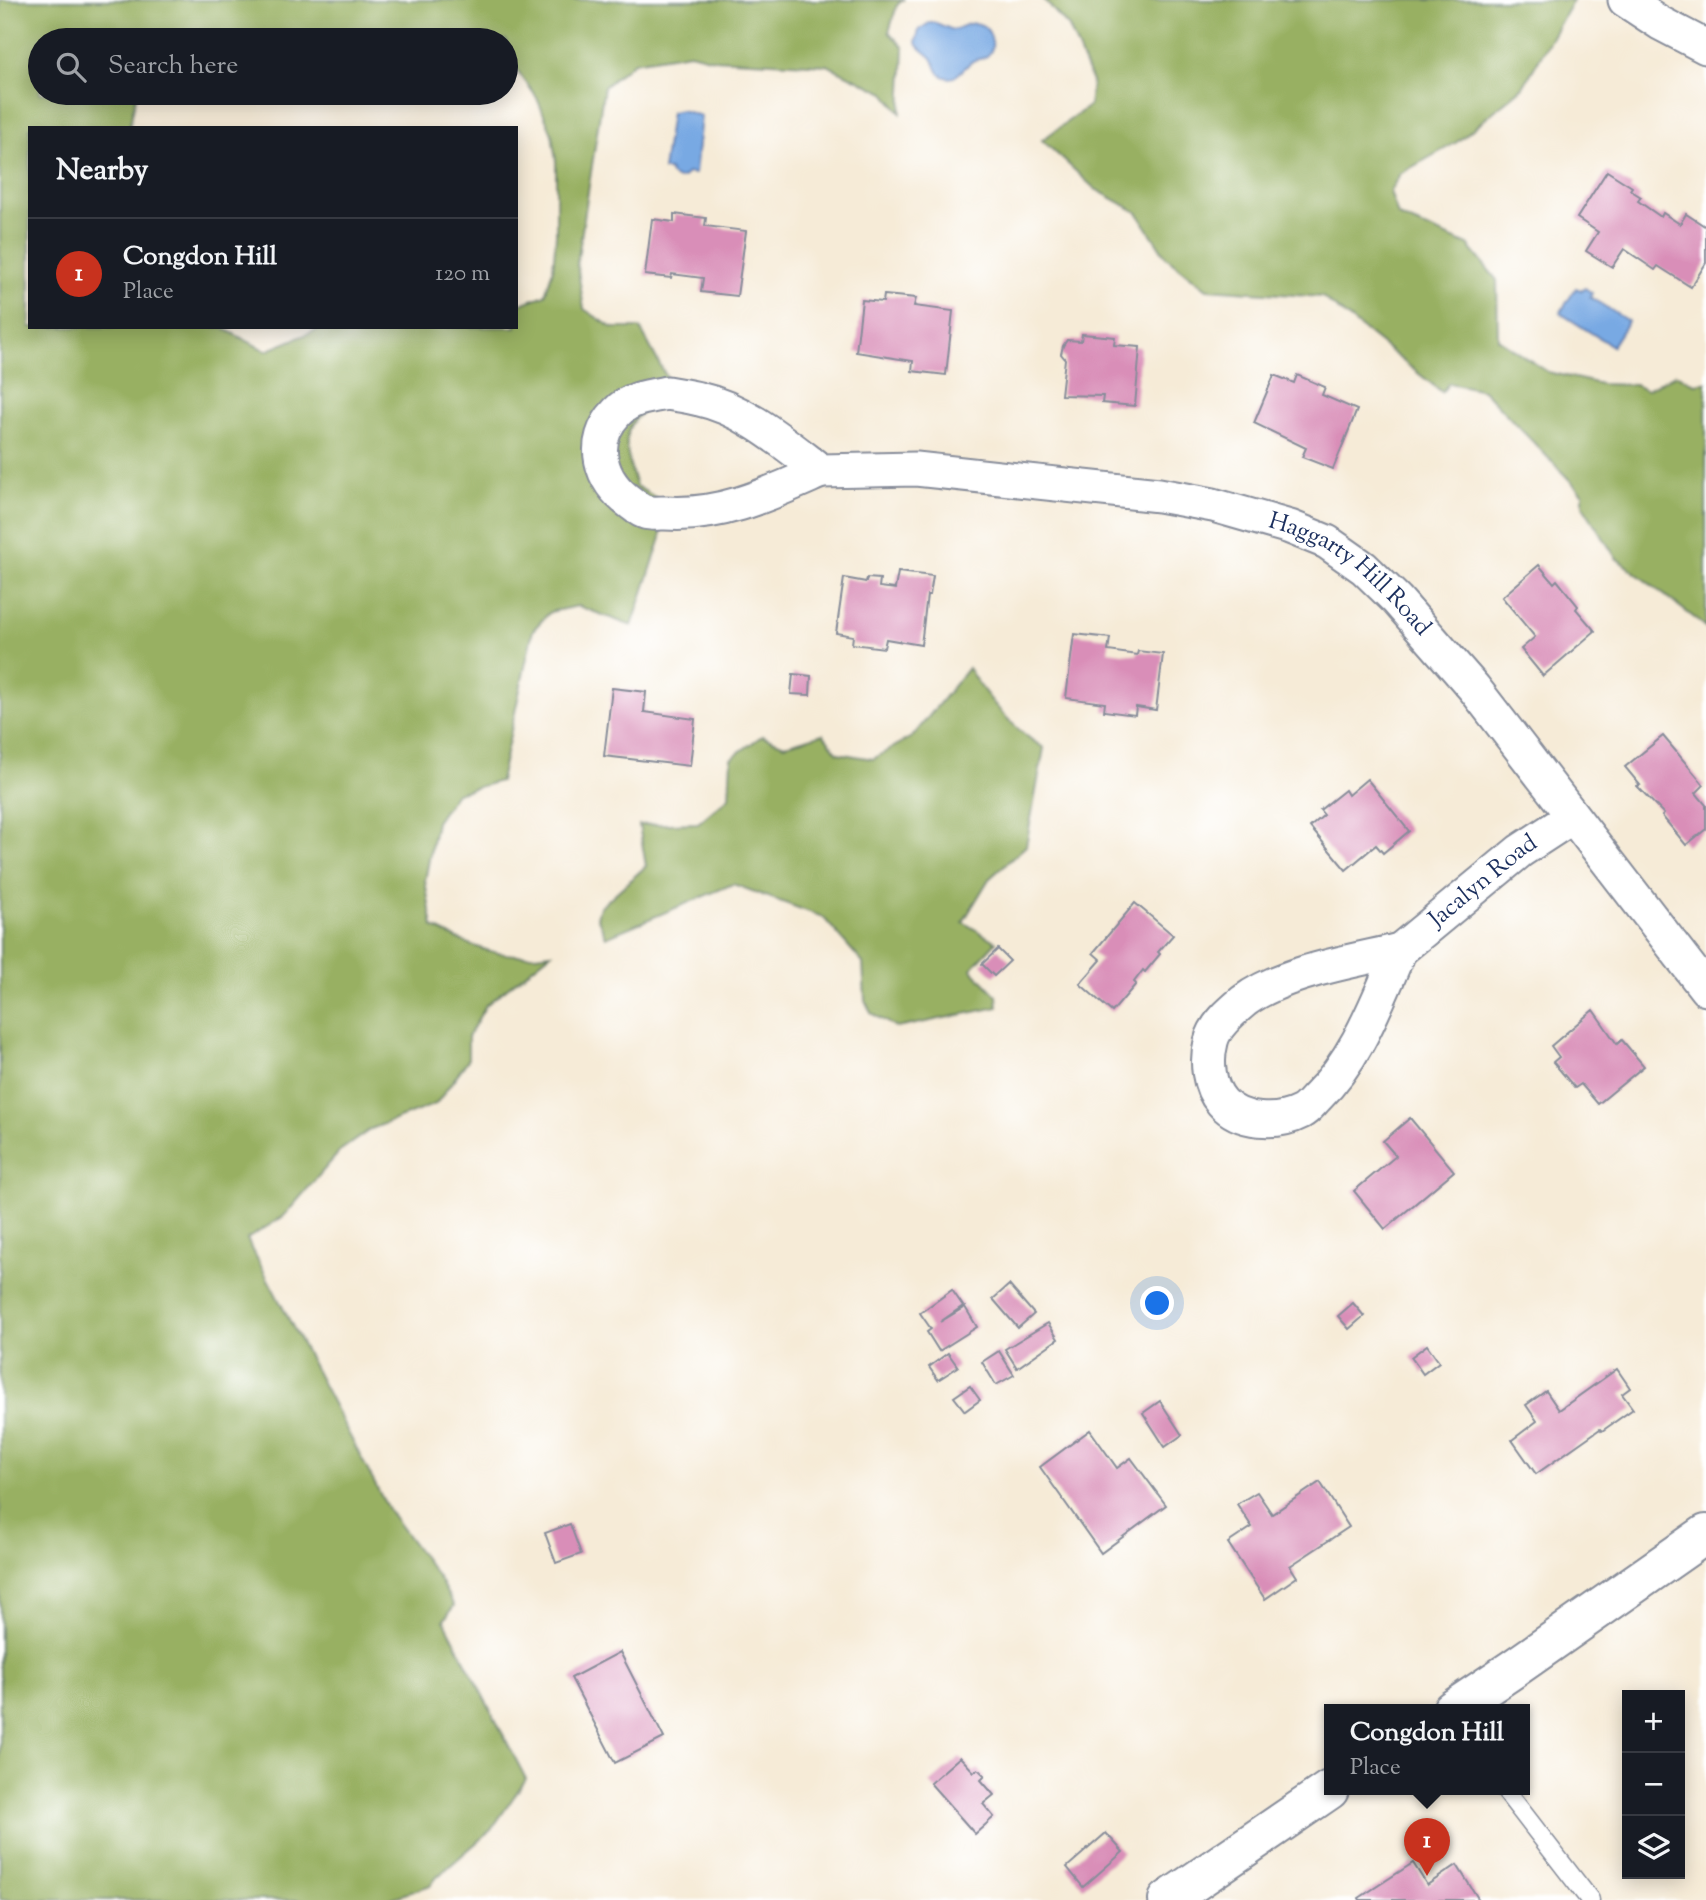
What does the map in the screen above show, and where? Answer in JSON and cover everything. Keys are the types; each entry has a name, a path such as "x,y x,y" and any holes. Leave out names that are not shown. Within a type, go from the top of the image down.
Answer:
{"street":[{"path":"1625,0 1660,23 1706,47"},
{"name":"Haggarty Hill Road","path":"821,471 764,429 736,413 701,399 667,393 640,398 618,410 602,434 601,465 616,493 645,512 682,514 717,510 761,498 821,471 916,469 1159,495 1213,505 1277,523 1327,542 1364,568 1397,600 1474,688 1706,989"},
{"name":"Jacalyn Road","path":"1400,950 1356,1048 1325,1089 1303,1111 1277,1120 1245,1118 1222,1102 1208,1074 1211,1039 1226,1017 1246,1000 1268,988 1310,972 1400,950 1520,851 1572,817"},
{"path":"1461,1704 1706,1534"},
{"path":"1168,1900 1324,1793"}],"lane":[{"path":"1509,1795 1590,1900"}],"green space":[{"path":"0,0 903,0 897,5 889,32 904,48 901,113 885,93 827,65 713,59 690,53 634,62 604,87 577,264 584,309 613,328 640,328 673,389 635,419 629,428 627,439 630,467 636,486 665,503 661,538 632,626 578,606 550,612 533,630 500,781 456,793 436,822 425,881 433,927 489,951 518,955 551,953 486,1005 468,1037 468,1060 436,1104 371,1129 341,1150 284,1216 247,1239 389,1511 438,1577 454,1606 444,1620 526,1779 491,1830 431,1885 387,1900 0,1900"},
{"path":"1044,0 1573,0 1523,87 1457,142 1400,174 1390,191 1398,216 1468,245 1497,280 1498,339 1548,372 1601,384 1635,385 1646,390 1676,374 1695,384 1706,382 1706,629 1616,558 1583,506 1583,494 1483,390 1449,383 1442,392 1322,297 1207,289 1166,257 1137,212 1095,189 1042,140 1089,106 1092,82 1069,27"},
{"path":"968,668 984,691 1021,732 1044,748 1026,846 989,879 963,922 996,942 971,969 997,996 998,1007 897,1028 871,1013 865,1000 863,963 823,917 733,884 606,937 597,917 600,907 646,866 639,825 698,823 729,797 731,758 762,736 785,745 823,734 838,753 873,759 913,736"}],"water":[{"path":"929,23 953,30 969,24 979,24 991,37 991,51 969,63 959,74 946,77 939,73 933,59 916,42 919,30"},
{"path":"681,110 701,116 695,174 687,173 678,179 671,175 669,170 663,170 671,112"},
{"path":"1576,288 1582,291 1585,288 1592,293 1590,297 1628,321 1612,346 1560,313"}],"building":[{"path":"1607,171 1632,187 1630,190 1641,197 1638,201 1661,217 1663,213 1680,224 1686,214 1706,227 1706,263 1691,287 1658,266 1655,270 1624,249 1612,267 1586,251 1598,232 1577,218"},
{"path":"674,214 706,218 705,226 746,231 737,296 701,292 703,278 672,274 671,278 645,275 652,219 674,222"},
{"path":"884,295 916,298 914,306 953,311 946,375 912,371 913,361 856,352 862,300 883,302"},
{"path":"1082,334 1115,337 1114,345 1140,347 1135,406 1102,403 1103,396 1061,395 1065,359 1061,354 1063,346 1067,340 1081,341"},
{"path":"1274,375 1294,383 1297,375 1325,387 1322,395 1357,410 1333,469 1302,457 1306,448 1254,423"},
{"path":"1539,565 1554,583 1557,580 1595,631 1543,676 1521,649 1535,637 1502,597"},
{"path":"898,572 933,576 930,595 927,595 921,645 886,639 884,648 852,644 853,636 836,633 844,578 866,582 867,578 880,579 879,587 895,589"},
{"path":"1074,634 1110,638 1108,651 1137,655 1138,651 1163,654 1156,710 1136,707 1135,715 1104,711 1105,703 1066,698"},
{"path":"793,674 811,676 810,695 791,694"},
{"path":"612,688 646,692 644,712 695,719 690,766 604,756"},
{"path":"1663,736 1704,785 1696,793 1706,805 1706,829 1686,845 1662,816 1664,814 1637,786 1640,785 1625,767"},
{"path":"1367,779 1409,831 1383,853 1376,845 1346,870 1310,827 1324,815 1320,810 1345,790 1348,795"},
{"path":"1135,903 1173,935 1112,1012 1080,984 1101,960 1093,953"},
{"path":"998,949 1010,961 994,976 982,964"},
{"path":"1593,1010 1617,1044 1622,1040 1644,1066 1598,1104 1581,1084 1575,1088 1553,1062 1559,1057 1551,1046"},
{"path":"1410,1118 1454,1171 1385,1229 1354,1191 1396,1156 1383,1141"},
{"path":"1009,1285 1034,1314 1018,1328 993,1299"},
{"path":"952,1290 963,1306 940,1322 965,1307 977,1327 939,1351 927,1332 931,1329 920,1313"},
{"path":"1353,1303 1364,1316 1349,1329 1338,1316"},
{"path":"1048,1323 1058,1339 1017,1368 1005,1349"},
{"path":"1427,1345 1439,1362 1423,1374 1411,1357"},
{"path":"999,1351 1014,1375 996,1385 982,1362"},
{"path":"948,1353 958,1367 938,1380 929,1367"},
{"path":"1617,1369 1630,1388 1622,1394 1633,1409 1536,1474 1512,1440 1537,1421 1526,1405 1546,1391 1559,1410"},
{"path":"970,1386 980,1400 965,1411 954,1397"},
{"path":"1160,1401 1182,1435 1165,1447 1143,1413"},
{"path":"1090,1430 1117,1468 1131,1458 1166,1505 1101,1553 1040,1467"},
{"path":"1320,1482 1349,1527 1290,1566 1297,1577 1265,1599 1228,1543 1252,1527 1237,1504 1257,1492 1272,1514"},
{"path":"570,1524 581,1554 556,1563 545,1533"},
{"path":"620,1652 664,1738 615,1763 571,1678"},
{"path":"960,1757 974,1772 978,1769 985,1776 981,1780 994,1795 983,1804 994,1817 975,1834 930,1783"},
{"path":"1106,1833 1123,1852 1083,1887 1067,1867"},
{"path":"1413,1863 1427,1885 1457,1865 1479,1900 1360,1900 1359,1898"}],"place":[{"name":"Congdon Hill","path":"1427,1876"}]}
